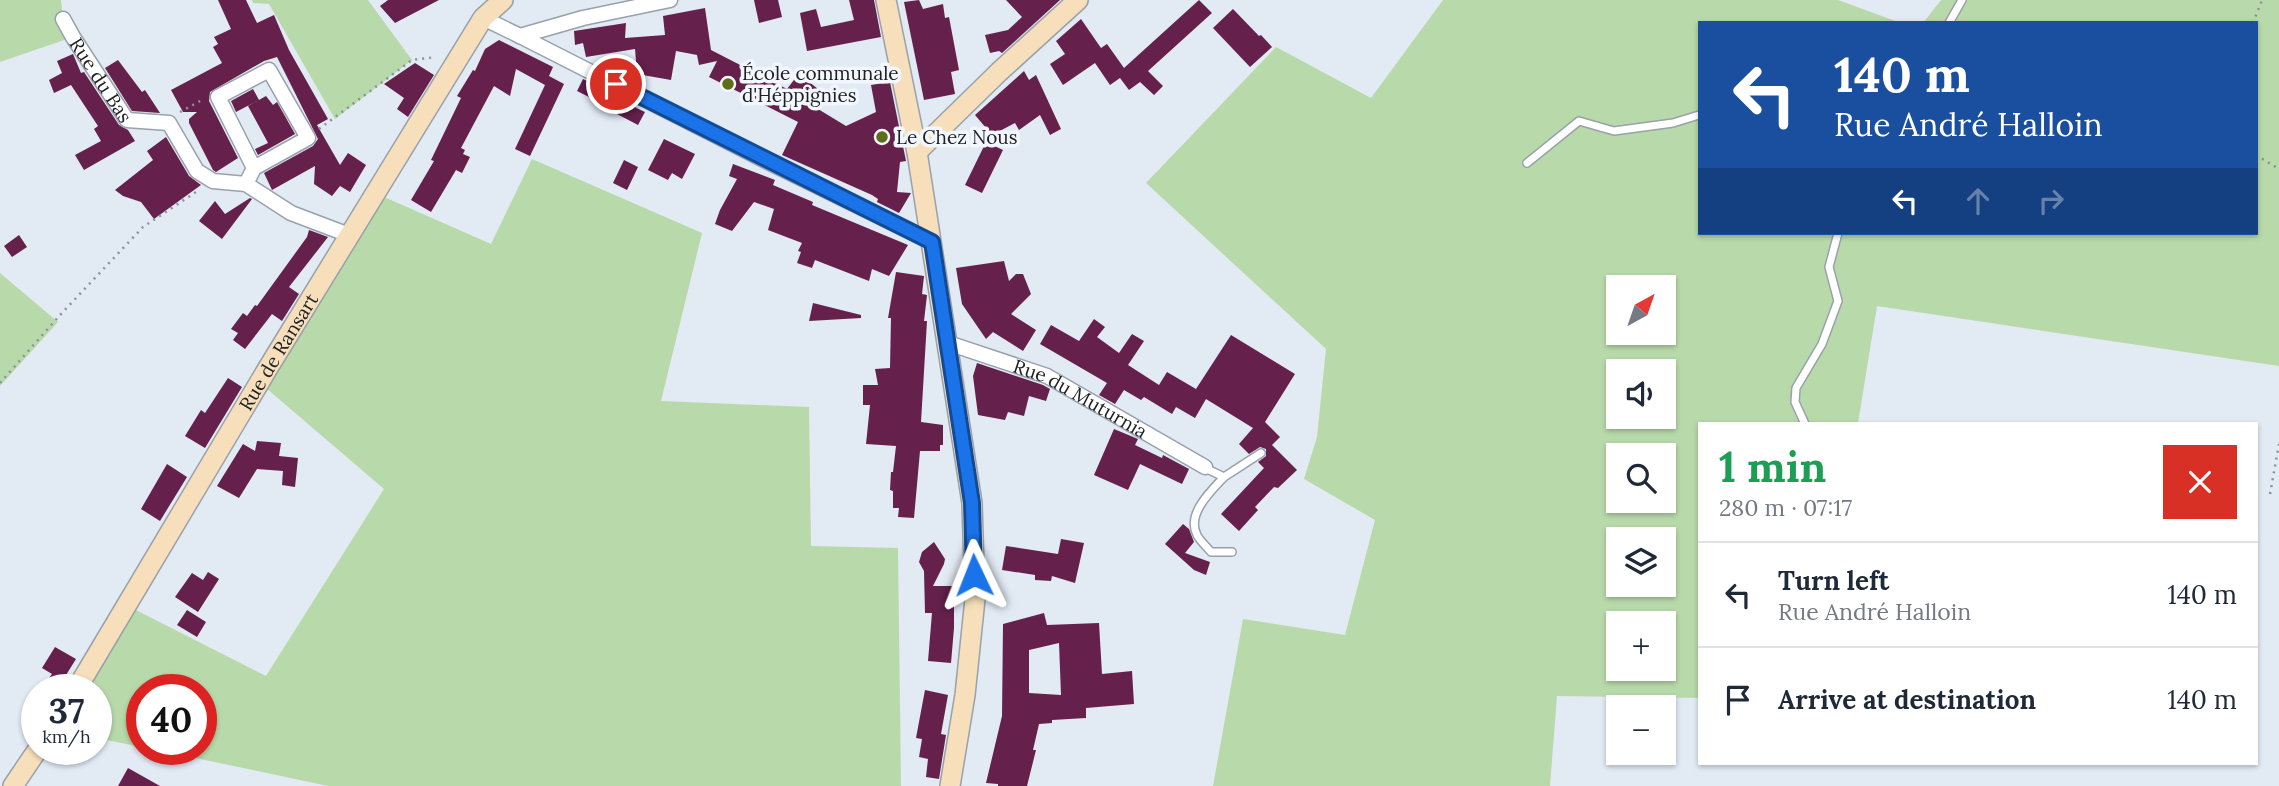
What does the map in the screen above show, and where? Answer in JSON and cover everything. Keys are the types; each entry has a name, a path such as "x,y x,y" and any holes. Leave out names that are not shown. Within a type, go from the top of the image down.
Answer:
{"street":[{"path":"503,0 484,18 932,242"},
{"path":"520,36 583,18 670,0"},
{"path":"886,0 917,152 972,503 975,599 965,695 950,786"},
{"path":"917,152 1078,0"},
{"name":"Rue de Ransart","path":"86,674 349,234 484,18"},
{"name":"Rue du Bas","path":"64,19 127,120 169,123"},
{"path":"246,184 254,168 308,138 269,70 218,97 254,168"},
{"path":"169,123 197,171 213,181 246,184 291,213 349,234"},
{"name":"Rue du Muturnia","path":"948,343 1047,376 1205,467"},
{"path":"13,786 27,765"}],"lane":[{"path":"1950,21 1962,0"},
{"path":"1527,163 1579,121 1614,131 1673,123 1698,115"},
{"path":"1804,422 1795,402 1796,388 1822,344 1838,301 1829,267 1837,235"},
{"path":"1232,552 1212,552 1196,534 1195,516 1206,496 1224,477 1261,453"},
{"path":"1205,467 1224,477"}],"path":[{"path":"2254,21 2262,0"},
{"path":"308,138 412,60 460,55"},
{"path":"169,123 187,108 213,95 218,97"},
{"path":"2258,156 2279,169"},
{"path":"0,383 143,227 213,181"},
{"path":"2270,494 2279,444"}],"green space":[{"path":"0,0 61,0 63,19 73,37 0,62"},
{"path":"252,0 368,0 412,60 335,119 269,4 253,3"},
{"path":"1443,0 1838,0 1896,21 1698,21 1698,235 2258,235 2258,21 1925,21 1941,0 2279,0 2279,366 1877,306 1858,422 1698,422 1698,698 1676,698 1676,695 1557,696 1550,786 1213,786 1243,619 1345,635 1375,520 1304,479 1317,437 1326,349 1146,183 1276,47 1371,98"},
{"path":"532,159 702,233 661,401 809,407 811,546 898,548 901,786 328,786 217,763 217,674 126,674 126,744 112,741 112,674 85,674 126,605 266,676 384,489 259,382 375,193 491,244"},
{"path":"0,273 58,322 0,386"}],"building":[{"path":"218,0 246,0 257,23 274,15 289,50 328,119 317,125 340,165 348,153 366,165 350,192 340,186 332,196 314,184 315,166 272,190 264,173 313,146 318,139 277,57 264,61 210,92 209,101 238,158 216,172 213,170 189,123 189,119 197,112 183,112 171,90 222,63 213,47 218,44 214,37 231,29"},
{"path":"388,0 439,0 395,23 380,6"},
{"path":"754,0 778,0 782,17 759,23"},
{"path":"849,0 874,0 881,37 807,51 800,13 816,9 821,27 854,20"},
{"path":"919,0 923,9 943,4 945,18 949,17 959,70 951,72 955,94 924,100 904,2"},
{"path":"1006,0 1060,0 1002,53 990,53 985,35 1008,30 1022,17"},
{"path":"1199,0 1212,13 1148,71 1163,86 1154,95 1140,82 1129,90 1120,78 1110,85 1095,63 1063,85 1050,64 1065,54 1056,41 1081,19 1101,48 1107,44 1124,68"},
{"path":"705,8 711,50 787,89 797,76 802,76 824,94 818,109 846,126 876,112 871,85 890,82 906,161 900,162 897,192 911,193 899,213 877,202 878,199 872,195 782,155 798,122 709,77 717,61 699,65 697,55 676,51 671,80 637,74 635,49 586,57 583,43 575,45 574,31 626,23 625,38 665,35 663,16"},
{"path":"1233,9 1272,47 1250,67 1213,28"},
{"path":"499,40 553,67 549,76 564,84 530,156 515,149 545,85 516,69 510,96 494,86 461,148 465,150 463,154 470,157 462,173 456,170 431,212 411,200 434,161 431,160 461,98 457,96 473,70 475,71 485,49"},
{"path":"73,54 81,73 84,72 119,125 128,130 135,141 84,170 75,155 101,141 94,129 98,126 71,85 54,93 49,80 62,73 57,61"},
{"path":"118,60 142,92 145,90 160,113 132,111 105,68"},
{"path":"415,63 434,75 408,117 397,109 404,98 384,84"},
{"path":"1024,71 1029,80 1036,75 1061,129 1050,135 1040,115 1019,130 1015,123 992,135 975,115"},
{"path":"583,79 645,112 638,125 617,114 619,112 577,91"},
{"path":"253,89 259,100 236,112 231,101"},
{"path":"266,96 273,105 277,102 295,134 258,155 255,149 268,143 248,106"},
{"path":"166,137 189,176 201,185 154,219 141,202 115,190 153,160 147,151"},
{"path":"664,139 695,154 682,179 672,173 668,180 648,170"},
{"path":"986,142 1003,150 982,193 965,185"},
{"path":"624,160 638,167 627,190 613,183"},
{"path":"733,164 775,180 773,185 813,202 812,205 908,245 889,276 872,269 869,281 815,260 812,268 797,263 802,243 768,230 774,209 754,202 732,231 715,224 737,179 729,176"},
{"path":"252,199 222,239 199,221 215,201 225,214"},
{"path":"309,230 328,237 289,287 299,294 282,321 272,314 245,349 233,340 238,333 231,329 243,313 247,316 255,305 257,306 307,237"},
{"path":"19,235 27,247 12,257 4,246"},
{"path":"1004,261 1009,281 1016,274 1023,274 1031,294 1011,314 1036,330 1023,351 993,332 986,339 962,304 956,268"},
{"path":"896,272 924,276 922,294 927,295 924,321 927,321 921,422 943,425 943,445 940,445 940,451 920,451 914,518 898,517 899,508 893,508 893,491 890,490 896,446 866,444 870,405 863,405 863,385 878,385 875,369 890,368 891,318 888,318"},
{"path":"813,303 861,315 861,318 809,321"},
{"path":"1094,319 1105,327 1097,337 1119,353 1132,334 1144,341 1128,365 1159,385 1167,372 1196,389 1231,335 1295,374 1265,422 1280,437 1272,445 1297,470 1278,488 1274,487 1255,507 1258,510 1239,531 1221,514 1264,468 1258,462 1266,456 1266,449 1260,447 1249,454 1239,444 1253,428 1206,399 1195,418 1176,407 1172,414 1144,397 1141,400 1124,390 1115,404 1099,395 1107,383 1040,344 1051,325 1079,341"},
{"path":"977,363 1043,385 1050,389 1046,401 1029,396 1024,416 1008,412 1005,420 978,415 973,376"},
{"path":"228,378 242,387 205,448 185,436 201,410 205,413"},
{"path":"1114,429 1138,439 1135,445 1162,458 1163,455 1189,469 1182,484 1140,464 1128,490 1094,475"},
{"path":"257,441 281,443 279,456 298,458 295,487 282,485 283,471 257,469 239,498 217,486 243,444 255,451"},
{"path":"167,464 187,477 160,521 141,509"},
{"path":"1183,524 1189,529 1194,542 1185,553 1210,562 1206,575 1194,570 1165,544"},
{"path":"1061,539 1084,543 1075,583 1052,576 1051,581 1035,580 1035,575 1002,570 1006,546 1058,554"},
{"path":"934,542 945,559 933,586 954,586 951,663 928,661 932,613 925,613 924,571 919,562 922,552"},
{"path":"208,572 219,579 198,612 175,597 192,573 203,580"},
{"path":"187,610 206,622 197,637 177,625"},
{"path":"1044,613 1047,625 1099,623 1102,674 1132,671 1134,704 1086,708 1086,718 1052,720 1052,723 1039,724 1027,786 998,786 986,783 1002,716 1003,624","holes":["1059,643 1061,695 1029,693 1029,650"]},
{"path":"55,647 76,659 67,674 52,674 42,668"},
{"path":"925,690 948,695 941,734 946,735 939,779 926,777 928,759 919,757 922,739 916,738"},
{"path":"128,768 160,786 118,786"}],"place":[{"name":"École communale d'Héppignies","path":"728,84"},
{"name":"Le Chez Nous","path":"882,137"}],"route":[{"path":"616,84 932,242 972,503 974,575"}]}
